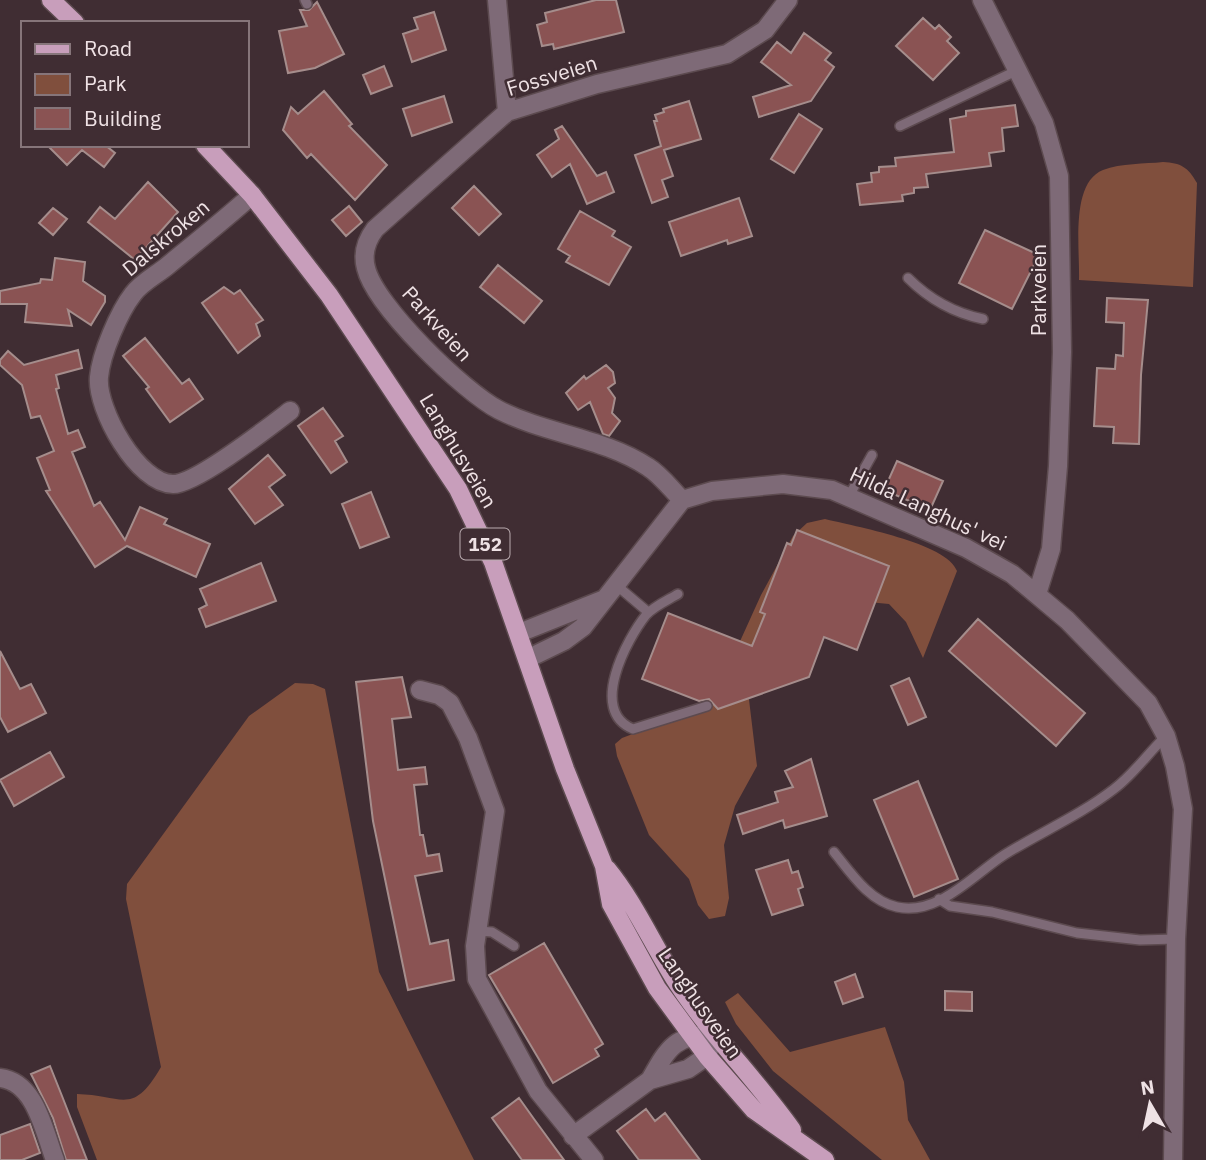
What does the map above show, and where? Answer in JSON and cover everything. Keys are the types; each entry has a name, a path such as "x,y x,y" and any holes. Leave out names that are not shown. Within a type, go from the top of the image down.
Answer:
{"main road":[{"path":"51,0 73,21"},
{"name":"Langhusveien","path":"207,147 252,195 329,295 444,466 481,536 519,633 579,807 604,866 611,904 657,988 690,1035 754,1110 798,1138 825,1160"},
{"name":"Langhusveien","path":"604,866 628,895 674,978 714,1035 769,1097 798,1138"}],"street":[{"path":"497,0 507,112"},
{"name":"Fossveien","path":"364,254 367,241 375,229 507,112 597,84 727,54 765,30 788,0"},
{"name":"Parkveien","path":"982,0 1044,123 1056,160 1061,214 1058,466 1051,549 1037,594"},
{"name":"Dalskroken","path":"252,195 133,293 106,349 99,379 100,390 104,410 126,447 145,473 164,483 176,484 189,479 260,434 290,411"},
{"name":"Parkveien","path":"364,254 367,274 433,360 478,397 529,424 635,460 659,476 682,500"},
{"name":"Hilda Langhus' vei","path":"682,500 712,491 783,484 818,487 849,496 975,552 1012,574 1085,637 1136,690 1158,719 1166,736 1183,809 1176,939 1173,1160"},
{"path":"527,659 574,635 682,500"},
{"path":"519,633 601,600"},
{"path":"420,690 430,691 450,703 468,738 495,811 474,963 483,995 538,1091 594,1160"},
{"path":"573,1136 650,1080 688,1069 707,1056 714,1035 690,1035 665,1052 650,1080"},
{"path":"0,1078 19,1084 30,1097 55,1160"}],"lane":[{"path":"900,126 1019,69"},
{"path":"908,278 933,298 962,314 983,319"},
{"path":"849,496 872,455"},
{"path":"615,584 648,612"},
{"path":"678,593 648,612 622,652 613,685 620,718 625,726 633,729 645,728 708,706"},
{"path":"834,852 856,879 884,903 899,908 918,908 939,900 1003,856 1086,810 1116,787 1166,736"},
{"path":"939,900 950,906 992,912 1077,933 1140,940 1176,939"},
{"path":"478,931 492,932 514,946"}],"green space":[{"path":"1163,162 1183,167 1197,183 1193,287 1079,280 1079,218 1085,188 1093,177 1103,170 1117,166"},
{"path":"825,519 919,544 950,561 957,571 923,658 906,622 889,604 868,602 747,683 757,766 735,806 724,845 729,898 725,916 709,919 698,905 689,879 649,835 617,756 615,744 622,738 694,711 717,692 761,595 793,536 807,523"},
{"path":"295,683 313,684 325,689 379,972 474,1160 97,1160 77,1107 77,1094 125,1100 134,1098 151,1083 161,1067 126,899 127,884 249,716"},
{"path":"738,993 790,1052 885,1027 904,1082 908,1120 930,1160 882,1160 773,1071 736,1024 725,1002"}],"building":[{"path":"596,0 616,0 624,32 554,49 553,44 542,46 537,25 547,22 545,13"},
{"path":"317,2 344,54 315,68 288,73 279,31 307,26 300,10 309,10"},
{"path":"434,12 446,50 412,62 403,34 418,29 414,18"},
{"path":"923,18 935,29 939,25 951,37 947,41 959,53 933,80 896,46"},
{"path":"804,33 831,53 825,60 834,67 811,101 759,117 753,97 791,85 761,62 777,42 791,53"},
{"path":"384,66 392,86 371,94 363,75"},
{"path":"324,91 352,124 349,126 387,165 355,200 311,154 307,158 283,130 291,107 298,114"},
{"path":"444,96 452,122 412,136 403,109"},
{"path":"689,101 701,139 664,150 673,176 662,180 668,197 652,203 635,155 661,146 654,121 657,121 655,115 664,112 663,109"},
{"path":"1015,105 1018,126 1002,128 1004,151 989,153 991,166 926,174 928,187 914,188 914,193 902,195 903,201 860,205 857,184 872,182 871,173 879,172 879,167 896,166 895,158 954,152 950,119 966,116 966,111"},
{"path":"799,114 822,129 794,173 771,159"},
{"path":"562,126 597,176 606,172 614,192 587,204 570,164 552,177 537,155 559,139 555,130"},
{"path":"49,147 108,147 115,153 104,167 82,150 67,165"},
{"path":"148,182 178,212 135,260 88,222 100,207 115,219"},
{"path":"474,186 501,214 479,235 452,208"},
{"path":"739,198 752,236 728,244 727,240 681,256 669,222"},
{"path":"349,206 362,222 346,236 332,220"},
{"path":"53,208 67,219 53,235 39,223"},
{"path":"580,211 615,231 612,236 631,247 609,285 566,262 570,256 558,249"},
{"path":"985,230 1039,255 1012,309 959,283"},
{"path":"55,258 85,262 83,281 105,296 105,302 91,325 68,310 72,326 25,322 27,304 0,304 0,291 40,283 41,279 52,280"},
{"path":"498,265 542,301 524,323 480,287"},
{"path":"224,287 234,294 240,290 263,320 256,324 260,336 238,353 202,303"},
{"path":"1107,298 1148,300 1141,375 1139,444 1113,443 1114,427 1094,426 1097,368 1115,369 1116,355 1123,356 1124,323 1106,322"},
{"path":"145,338 182,384 189,379 203,399 170,422 146,389 149,387 123,356"},
{"path":"78,350 82,368 56,375 59,388 56,389 68,434 78,430 85,447 72,452 94,506 100,502 125,540 140,507 167,519 164,524 210,544 196,577 127,546 95,567 46,491 50,490 37,458 54,451 40,416 31,418 22,385 0,365 0,360 8,351 24,365"},
{"path":"606,365 613,372 615,383 608,388 615,398 612,413 620,421 609,436 603,434 590,402 578,410 566,393 584,376 586,379"},
{"path":"323,408 343,436 335,441 347,462 331,473 298,426"},
{"path":"268,455 285,475 269,487 283,505 255,524 229,489"},
{"path":"897,461 943,481 930,510 884,490"},
{"path":"371,492 389,537 360,548 342,504"},
{"path":"797,530 889,566 857,650 824,637 809,677 718,709 709,699 699,701 642,679 668,613 752,646 765,614 760,612 787,543 791,545"},
{"path":"261,563 276,601 206,627 199,609 207,605 200,589"},
{"path":"978,619 1085,713 1056,746 949,651"},
{"path":"0,651 20,689 31,684 46,713 8,732 0,717"},
{"path":"402,677 411,717 392,719 398,770 425,767 427,784 414,785 420,835 423,835 427,856 439,854 442,871 415,876 430,944 448,940 454,980 408,990 373,821 356,682"},
{"path":"909,678 926,717 908,725 891,686"},
{"path":"50,752 64,777 14,806 0,780"},
{"path":"811,759 827,816 785,828 783,820 743,834 737,815 778,802 775,792 793,787 785,771"},
{"path":"918,781 958,879 914,897 874,800"},
{"path":"788,860 792,873 798,871 803,887 798,889 803,905 772,915 756,870"},
{"path":"544,943 603,1044 595,1049 599,1056 553,1083 489,975"},
{"path":"855,974 863,997 843,1004 835,982"},
{"path":"945,991 972,992 972,1011 945,1010"},
{"path":"50,1066 87,1160 66,1160 53,1118 31,1074"},
{"path":"519,1098 564,1160 522,1160 492,1118"},
{"path":"646,1109 655,1121 665,1113 700,1160 639,1160 617,1131"},
{"path":"30,1124 40,1153 22,1160 0,1160 0,1135"}]}
